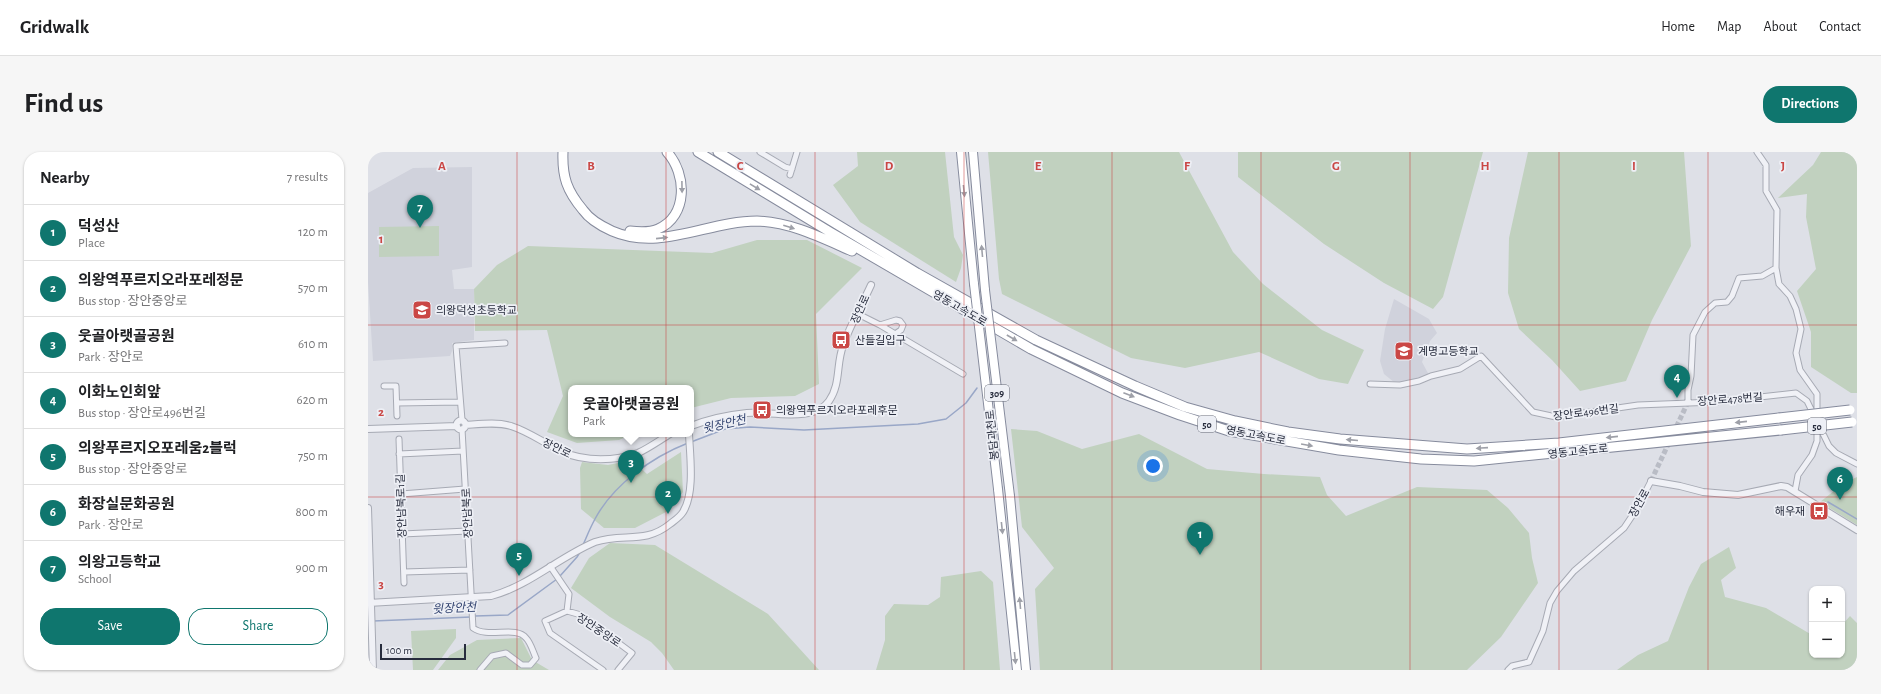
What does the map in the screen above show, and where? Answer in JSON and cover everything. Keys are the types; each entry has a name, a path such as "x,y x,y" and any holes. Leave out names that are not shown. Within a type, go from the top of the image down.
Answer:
{"highway":[{"path":"563,152 564,177 571,197 587,215 602,226 622,236 642,239 659,239 737,222 759,222 784,225 820,237 906,276"},
{"path":"568,152 569,175 575,193 589,211 604,222 623,230 642,232 658,229 670,221 678,206 683,189 680,171 667,152"},
{"name":"영동고속도로","path":"698,152 830,232 1032,349 1122,393 1180,415 1229,431 1339,450 1421,459 1474,461 1854,422"},
{"name":"영동고속도로","path":"718,152 917,273 1036,340 1135,386 1185,407 1235,421 1288,432 1340,439 1467,449 1559,443 1853,410"},
{"path":"726,152 751,173"},
{"name":"봉담과천로","path":"961,152 974,284 1017,670"},
{"name":"봉담과천로","path":"973,152 985,290 1010,496 1026,670"}],"street":[{"path":"760,152 785,167 792,169"},
{"path":"790,175 797,152"},
{"path":"1757,152 1766,165 1766,191 1777,210 1776,268 1779,284 1790,296 1796,309 1801,329 1796,353 1800,370 1817,394 1817,441 1812,455 1798,475 1795,491"},
{"name":"장안로478번길","path":"1776,268 1762,276 1739,278 1732,296 1727,302 1715,303 1705,312 1693,335 1688,402 1714,402 1796,393 1807,401 1829,446 1836,453 1857,464"},
{"name":"장안로","path":"694,425 707,419 726,416 762,412 788,415 808,413 820,409 828,402 838,382 838,365 843,346 871,285"},
{"path":"858,314 880,325 963,374"},
{"path":"880,325 896,320 900,321 903,325 901,330 895,334"},
{"name":"장안남북로","path":"480,670 492,656 506,653 522,665 530,665 536,658 527,638 520,633 479,633 473,628 472,619 462,425 456,346 505,343"},
{"name":"장안로496번길","path":"1370,384 1400,385 1419,381 1430,376 1460,369 1481,356 1533,412 1544,415 1556,417 1638,405 1688,402"},
{"path":"384,386 396,386 397,416"},
{"path":"397,403 460,402"},
{"name":"장안로","path":"368,429 496,423 526,432 574,456 591,459 622,457 639,452 665,437"},
{"path":"370,603 491,596 509,591 550,566 595,542 610,538 641,537 652,535 677,519 683,512 690,493 690,437"},
{"name":"장안남북로1길","path":"398,439 404,583"},
{"path":"399,454 463,451"},
{"name":"장안로","path":"1508,670 1512,666 1529,662 1543,631 1550,603 1557,592 1574,571 1624,528 1636,510 1651,481 1703,492 1738,495 1781,486 1795,491 1857,530"},
{"path":"401,494 465,489"},
{"path":"368,508 373,670"},
{"path":"402,534 468,531"},
{"name":"장안중앙로","path":"550,566 568,594 567,611"},
{"path":"404,572 470,570"},
{"name":"장안중앙로","path":"603,670 550,633 545,621 567,611 581,615 632,653 618,670"}],"shaded area":[{"path":"472,167 472,267 452,270 454,289 474,289 474,340 452,343 452,351 450,356 373,361 368,282 368,193 413,168"},
{"name":"계명고등학교","path":"1394,299 1429,319 1437,333 1430,341 1422,362 1429,375 1400,387 1384,374 1380,361 1385,329"}],"green space":[{"path":"857,152 945,152 954,237 963,255 961,268 956,282 860,222 833,185 858,166"},
{"path":"988,152 1179,152 1233,252 1263,284 1322,330 1364,350 1348,384 1319,379 1259,352 1185,368 1131,358 1002,294 999,279"},
{"path":"1238,152 1483,152 1443,297 1433,309 1384,283 1324,244 1238,177"},
{"path":"1528,152 1684,152 1691,246 1652,320 1626,381 1580,391 1552,360 1519,329 1508,293 1509,238"},
{"path":"1821,152 1857,152 1857,393 1851,393 1811,367 1811,332 1797,291 1816,269 1806,217 1807,194 1778,198 1813,165"},
{"path":"439,226 439,256 379,257 379,227"},
{"path":"757,240 807,240 862,268 816,314 819,384 795,396 731,398 694,407 694,385 568,385 568,437 626,437 619,440 577,443 547,432 563,396 547,330 475,331 474,289 497,265 528,246 712,253"},
{"path":"1011,429 1037,431 1082,449 1139,434 1207,469 1320,477 1327,495 1346,516 1417,487 1487,490 1508,508 1529,533 1532,558 1538,583 1501,637 1467,670 1040,670 1035,589 1054,568 1022,527"},
{"path":"681,452 683,492 666,512 635,528 604,528 581,509 580,468 582,462 608,465 632,460 647,474"},
{"path":"1857,477 1857,525 1820,502 1844,483"},
{"path":"610,543 655,545 768,614 819,670 674,670 662,653 651,642 610,617 571,588 589,558"},
{"path":"1729,547 1736,568 1721,580 1725,597 1766,608 1809,633 1809,658 1845,658 1845,622 1850,616 1857,623 1857,670 1617,670 1638,655 1668,641 1689,587 1701,564"},
{"path":"981,571 993,582 1000,670 876,670 885,640 885,616 894,604 928,605 940,597 941,577"},
{"path":"456,629 456,638 433,670 413,670 411,631"},
{"path":"521,638 532,660 549,670 438,670 450,655 477,640"}],"waterway":[{"name":"윗장안천","path":"691,442 725,429 750,427 804,430 918,424 946,419 966,403 977,388"},
{"name":"윗장안천","path":"583,545 593,522 612,495 623,484 648,464 688,443"},
{"path":"1828,502 1857,519"},
{"name":"윗장안천","path":"560,576 580,552"},
{"name":"윗장안천","path":"475,616 508,615 557,579"},
{"name":"윗장안천","path":"373,621 471,617"}],"tunnel":[{"path":"1651,481 1688,402"}],"place":[{"name":"의왕고등학교","path":"420,228"},
{"name":"의왕덕성초등학교","path":"422,310"},
{"name":"산들길입구","path":"841,340"},
{"name":"계명고등학교","path":"1404,351"},
{"name":"이화노인회앞","path":"1677,398"},
{"name":"의왕역푸르지오라포레후문","path":"762,410"},
{"name":"웃골아랫골공원","path":"631,483"},
{"name":"화장실문화공원","path":"1840,500"},
{"name":"해우재","path":"1819,511"},
{"name":"의왕역푸르지오라포레정문","path":"668,514"},
{"name":"덕성산","path":"1200,555"},
{"name":"의왕푸르지오포레움2블럭","path":"519,576"}]}
